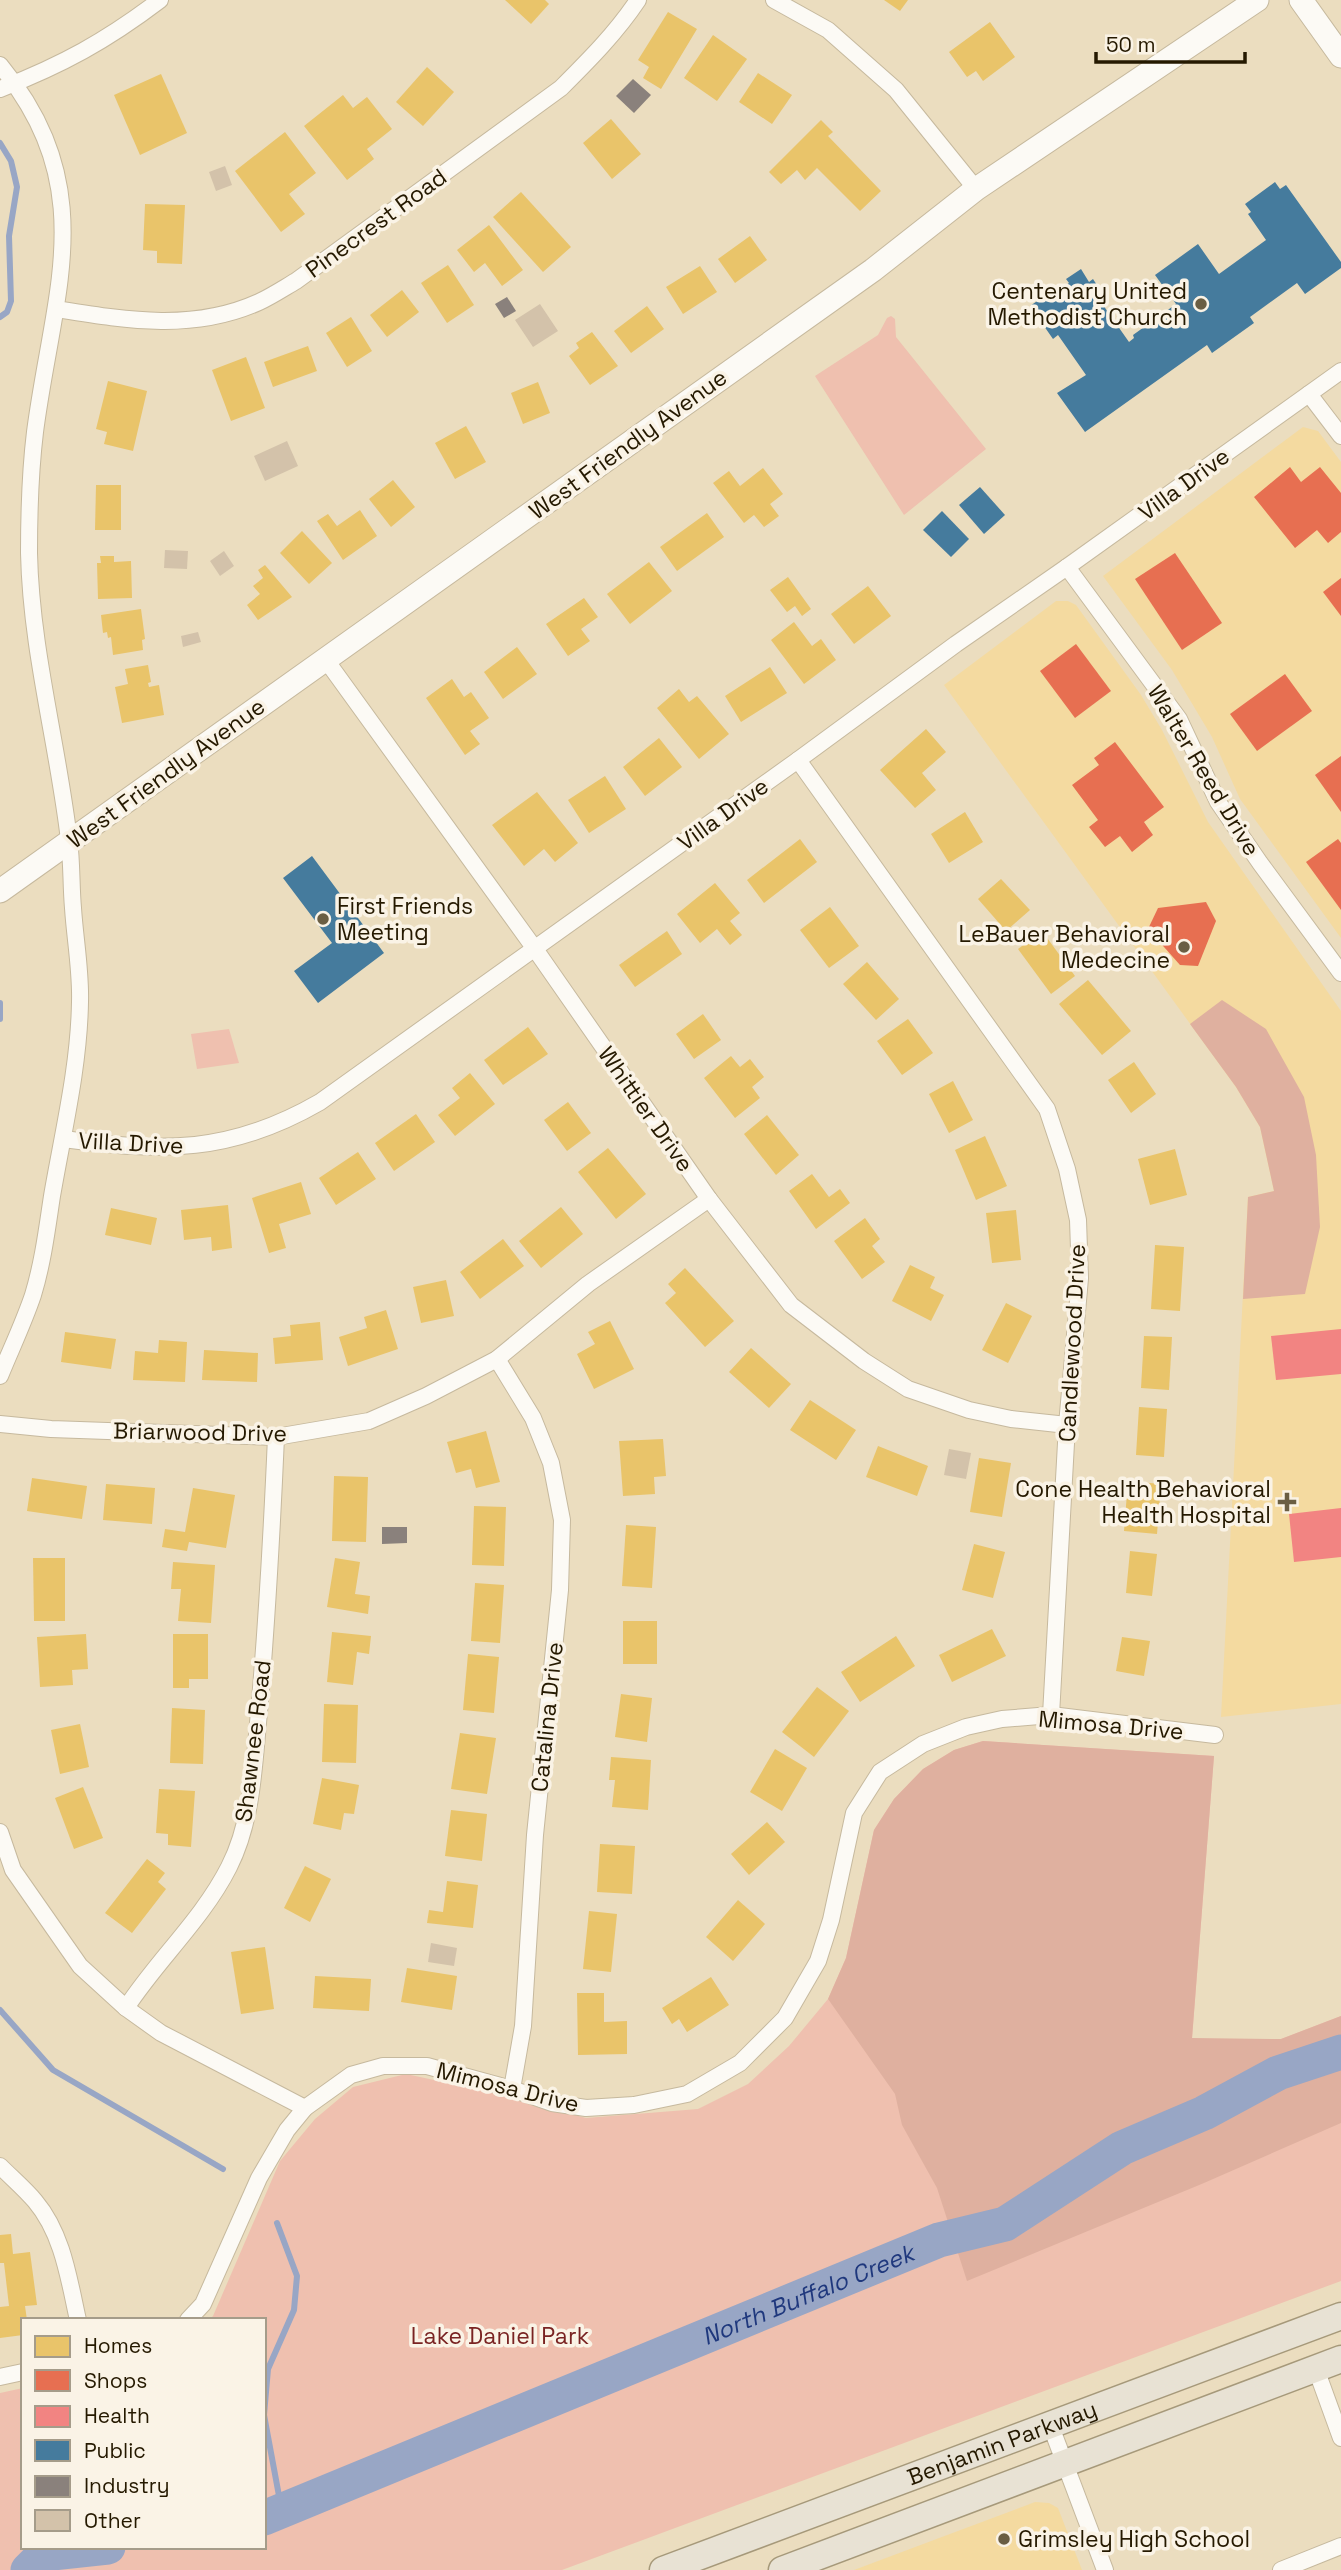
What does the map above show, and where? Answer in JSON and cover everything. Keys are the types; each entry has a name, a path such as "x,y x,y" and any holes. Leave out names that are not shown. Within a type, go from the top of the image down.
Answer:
{"main road":[{"name":"West Friendly Avenue","path":"0,891 873,270 976,189 1257,0"},
{"path":"1301,0 1341,56"},
{"name":"Benjamin Parkway","path":"663,2570 1341,2316"},
{"name":"Benjamin Parkway","path":"782,2570 1341,2359"}],"street":[{"path":"7,86 54,68 109,37 160,0"},
{"name":"Pinecrest Road","path":"56,309 130,321 162,323 197,320 229,313 259,302 296,281 561,88 596,54 622,24 638,0"},
{"path":"774,0 828,30 896,90 976,189"},
{"path":"0,65 7,86 37,120 52,152 63,224 62,264 56,309 35,430 29,496 29,550 37,633 69,843 80,1001 75,1062 44,1258 32,1299 0,1376"},
{"name":"Villa Drive","path":"63,1139 152,1148 205,1145 264,1130 292,1118 336,1092 956,644 1341,371"},
{"path":"1309,394 1341,436"},
{"name":"Walter Reed Drive","path":"1068,567 1179,719 1218,802 1341,973"},
{"name":"Whittier Drive","path":"326,660 535,949 709,1199 791,1304 864,1361 908,1389 969,1410 1012,1419 1067,1425"},
{"name":"Candlewood Drive","path":"798,760 1047,1109 1067,1169 1078,1220 1080,1278 1067,1425 1051,1715"},
{"name":"Briarwood Drive","path":"0,1424 51,1429 276,1437 369,1421 426,1396 497,1359 588,1284 709,1199"},
{"name":"Catalina Drive","path":"497,1359 533,1418 551,1463 562,1520 561,1590 535,1835 523,2026 512,2089"},
{"name":"Shawnee Road","path":"125,2008 205,1908 230,1866 243,1830 252,1780 270,1590 276,1437"},
{"name":"Mimosa Drive","path":"190,2318 203,2304 259,2178 287,2130 305,2108 351,2075 383,2066 427,2066 552,2103 586,2108 634,2105 687,2094 740,2063 785,2018 818,1961 831,1920 854,1814 880,1772 923,1744 966,1727 1002,1719 1051,1715 1215,1735"},
{"path":"0,1832 13,1870 79,1966 125,2008 161,2034 305,2108"},
{"path":"0,2166 36,2202 51,2225 63,2258 78,2318"},
{"path":"1316,2369 1341,2438"},
{"path":"0,2377 21,2372"},
{"path":"1050,2424 1105,2570"},
{"path":"1281,2570 1341,2546"}],"shaded area":[{"path":"1303,427 1318,431 1341,462 1341,938 1240,799 1212,737 1172,670 1103,576"},
{"path":"1056,601 1068,601 1076,605 1141,695 1162,730 1208,822 1341,1011 1341,1704 1221,1717 1248,1197 1274,1191 1260,1127 1236,1087 944,685"},
{"path":"1222,1000 1266,1029 1304,1097 1316,1155 1320,1227 1305,1294 1243,1299 1248,1197 1274,1191 1260,1127 1236,1087 1190,1024"},
{"path":"983,1741 1214,1756 1192,2038 1281,2039 1341,2016 1341,2123 967,2281 937,2188 902,2125 895,2094 828,1999 846,1958 874,1830 894,1799 923,1769 954,1750"},
{"name":"Grimsley High School","path":"1035,2502 1049,2503 1058,2508 1082,2570 854,2570"}],"green space":[{"path":"891,316 895,319 896,337 986,449 904,515 815,376 878,335 887,318"},
{"path":"229,1029 239,1063 197,1069 191,1034"},
{"name":"Lake Daniel Park","path":"983,1741 1214,1756 1192,2039 1281,2039 1341,2016 1341,2281 562,2570 0,2570 0,2393 21,2388 21,2549 266,2549 266,2318 211,2318 280,2161 315,2119 353,2087 406,2074 490,2092 586,2118 698,2109 748,2084 789,2046 828,1999 846,1958 874,1830 894,1799 923,1769 954,1750"}],"building: Homes":[{"path":"505,0 545,0 549,4 531,24"},
{"path":"884,0 908,0 900,11"},
{"path":"668,12 697,29 661,89 643,78 649,67 638,60"},
{"path":"990,22 1015,57 983,81 976,71 967,77 949,52"},
{"path":"713,35 747,59 717,101 684,78"},
{"path":"427,67 454,92 423,126 396,102"},
{"path":"758,73 792,95 772,124 739,102"},
{"path":"161,74 187,133 140,155 114,95"},
{"path":"343,95 353,108 367,97 392,129 367,149 374,159 347,180 304,126"},
{"path":"611,119 641,154 612,179 583,143"},
{"path":"821,120 833,132 828,136 881,191 860,211 817,168 805,180 797,170 781,184 769,172"},
{"path":"285,132 316,173 289,194 305,214 281,232 235,171"},
{"path":"521,192 571,247 543,272 493,217"},
{"path":"145,204 185,205 182,264 157,263 157,251 143,250"},
{"path":"489,225 523,270 502,286 485,263 474,272 457,250"},
{"path":"750,236 767,260 735,283 718,259"},
{"path":"448,265 474,305 447,323 421,283"},
{"path":"700,266 717,292 683,314 666,287"},
{"path":"402,290 419,312 387,337 370,315"},
{"path":"647,306 664,329 631,353 614,331"},
{"path":"351,317 372,351 347,367 326,333"},
{"path":"592,332 618,366 590,385 569,356 579,348 576,343"},
{"path":"308,346 317,371 273,387 264,362"},
{"path":"246,357 265,408 231,421 212,370"},
{"path":"108,381 147,391 133,451 104,444 107,432 96,429"},
{"path":"538,382 550,413 523,424 511,393"},
{"path":"466,426 486,462 455,479 435,443"},
{"path":"763,468 783,494 770,504 779,516 764,527 754,515 744,523 713,483 729,471 740,486"},
{"path":"393,480 415,507 391,527 369,499"},
{"path":"96,485 121,485 121,530 95,530"},
{"path":"360,510 377,536 343,560 317,521 328,514 337,526"},
{"path":"707,513 724,537 677,571 660,547"},
{"path":"302,531 332,563 309,584 280,553"},
{"path":"100,556 114,556 114,562 131,561 132,598 98,599 97,563 101,563"},
{"path":"649,562 672,591 630,624 607,594"},
{"path":"265,565 292,597 258,620 247,605 260,594 253,586 263,578 258,570"},
{"path":"788,577 811,609 802,616 795,606 787,612 770,590"},
{"path":"868,586 891,616 854,644 831,614"},
{"path":"584,598 598,617 581,629 590,641 568,656 546,624"},
{"path":"141,609 145,639 142,640 143,650 113,655 111,637 108,638 107,632 103,633 101,615"},
{"path":"794,622 812,646 821,639 836,660 804,684 771,640"},
{"path":"517,647 537,674 503,699 484,672"},
{"path":"148,665 151,682 148,683 149,687 159,685 164,715 122,723 115,687 128,684 125,669"},
{"path":"770,667 787,693 741,722 725,696"},
{"path":"452,679 464,697 471,692 489,718 470,731 480,744 465,755 426,698"},
{"path":"679,689 689,702 697,696 729,734 699,759 657,708"},
{"path":"926,729 946,752 922,773 936,790 915,808 880,770"},
{"path":"659,738 682,767 645,796 623,767"},
{"path":"605,776 626,809 589,833 568,800"},
{"path":"537,792 578,843 555,862 544,849 524,866 492,825"},
{"path":"965,812 983,842 949,863 931,834"},
{"path":"800,839 817,862 764,903 747,880"},
{"path":"1001,879 1030,910 1006,931 978,899"},
{"path":"715,883 740,913 730,921 742,935 730,945 717,929 700,943 677,914"},
{"path":"830,907 859,946 829,968 800,930"},
{"path":"667,931 682,954 635,987 619,965"},
{"path":"1042,931 1075,976 1051,994 1018,949"},
{"path":"867,962 899,999 876,1020 843,984"},
{"path":"1088,980 1131,1031 1102,1055 1059,1004"},
{"path":"703,1014 721,1040 694,1059 676,1034"},
{"path":"908,1019 933,1053 902,1075 877,1041"},
{"path":"528,1027 548,1054 503,1085 484,1060"},
{"path":"731,1056 740,1067 750,1059 764,1077 752,1087 760,1098 735,1118 704,1078"},
{"path":"1134,1062 1156,1094 1131,1113 1108,1080"},
{"path":"470,1073 495,1104 455,1136 438,1115 460,1098 452,1088"},
{"path":"953,1081 973,1120 949,1133 929,1094"},
{"path":"568,1102 591,1133 567,1151 544,1120"},
{"path":"416,1114 435,1142 394,1171 375,1143"},
{"path":"767,1115 799,1155 776,1175 744,1134"},
{"path":"985,1136 1007,1186 976,1200 955,1150"},
{"path":"608,1148 646,1194 616,1219 578,1172"},
{"path":"1175,1149 1187,1195 1150,1205 1138,1159"},
{"path":"358,1152 376,1179 336,1205 319,1178"},
{"path":"812,1174 829,1197 840,1189 850,1203 816,1229 789,1191"},
{"path":"301,1182 311,1214 279,1224 286,1248 269,1253 252,1198"},
{"path":"228,1205 232,1248 212,1251 211,1237 184,1240 181,1210"},
{"path":"561,1207 583,1234 541,1268 519,1241"},
{"path":"111,1208 157,1218 151,1245 105,1235"},
{"path":"1016,1210 1021,1260 992,1263 986,1213"},
{"path":"865,1218 880,1239 872,1246 885,1262 862,1279 834,1241"},
{"path":"503,1239 524,1266 480,1299 460,1272"},
{"path":"1155,1245 1184,1247 1180,1311 1151,1309"},
{"path":"910,1265 935,1277 930,1288 944,1295 931,1321 892,1301"},
{"path":"685,1268 734,1321 705,1347 665,1303 676,1293 668,1284"},
{"path":"446,1280 454,1316 421,1323 413,1287"},
{"path":"1006,1303 1032,1316 1008,1363 982,1350"},
{"path":"386,1310 398,1349 348,1366 339,1337 367,1328 364,1317"},
{"path":"610,1321 634,1369 594,1389 577,1354 595,1344 588,1332"},
{"path":"320,1322 323,1360 275,1364 273,1338 291,1336 290,1325"},
{"path":"65,1332 116,1339 111,1369 61,1362"},
{"path":"1144,1336 1172,1337 1169,1390 1141,1388"},
{"path":"159,1340 187,1342 185,1382 133,1380 135,1351 158,1353"},
{"path":"751,1348 791,1384 769,1408 729,1372"},
{"path":"204,1350 258,1353 257,1382 202,1380"},
{"path":"810,1400 856,1430 836,1460 790,1430"},
{"path":"1139,1407 1167,1409 1164,1457 1136,1455"},
{"path":"486,1431 500,1482 476,1488 471,1469 456,1473 447,1442"},
{"path":"663,1439 666,1476 654,1477 655,1494 623,1496 619,1441"},
{"path":"878,1446 928,1466 917,1496 866,1477"},
{"path":"979,1458 1011,1463 1002,1517 970,1512"},
{"path":"334,1476 368,1477 366,1542 332,1541"},
{"path":"32,1478 87,1486 82,1519 27,1511"},
{"path":"1128,1481 1161,1484 1157,1534 1124,1531"},
{"path":"106,1484 155,1488 152,1524 103,1520"},
{"path":"193,1488 235,1495 226,1548 189,1542 187,1551 162,1547 165,1529 185,1532"},
{"path":"474,1506 506,1507 504,1566 472,1565"},
{"path":"626,1525 656,1527 652,1588 622,1586"},
{"path":"974,1544 1005,1552 993,1598 962,1590"},
{"path":"1130,1551 1157,1554 1152,1596 1126,1593"},
{"path":"33,1558 65,1558 65,1621 34,1621"},
{"path":"335,1558 360,1562 355,1594 370,1596 368,1614 327,1607"},
{"path":"173,1562 215,1565 211,1623 178,1621 181,1589 171,1589"},
{"path":"475,1583 504,1585 500,1643 471,1641"},
{"path":"623,1621 657,1621 657,1664 623,1664"},
{"path":"992,1629 1006,1656 952,1682 939,1655"},
{"path":"332,1632 371,1636 369,1654 357,1652 353,1685 327,1682"},
{"path":"86,1634 88,1669 72,1670 73,1685 40,1687 37,1637"},
{"path":"173,1634 208,1634 208,1679 189,1679 189,1688 173,1688"},
{"path":"896,1636 915,1666 860,1702 841,1672"},
{"path":"1122,1637 1150,1641 1144,1676 1116,1671"},
{"path":"468,1654 499,1657 494,1713 463,1710"},
{"path":"817,1687 849,1711 814,1757 782,1732"},
{"path":"621,1694 652,1698 647,1742 615,1737"},
{"path":"324,1704 358,1705 356,1763 322,1762"},
{"path":"172,1708 205,1710 203,1764 170,1763"},
{"path":"80,1724 89,1767 60,1774 51,1730"},
{"path":"460,1733 496,1738 487,1794 451,1789"},
{"path":"775,1749 807,1768 782,1811 750,1792"},
{"path":"611,1757 651,1760 648,1810 612,1807 615,1780 609,1780"},
{"path":"322,1778 359,1785 354,1814 344,1813 341,1830 313,1824"},
{"path":"83,1787 103,1838 74,1849 55,1798"},
{"path":"159,1789 195,1791 191,1847 168,1845 168,1834 156,1833"},
{"path":"451,1810 487,1814 482,1861 445,1856"},
{"path":"767,1822 785,1842 749,1875 731,1854"},
{"path":"600,1844 635,1846 632,1894 597,1892"},
{"path":"147,1859 165,1873 158,1882 166,1889 132,1933 105,1913"},
{"path":"305,1866 331,1879 310,1922 284,1908"},
{"path":"447,1881 478,1885 473,1928 427,1923 429,1910 443,1912"},
{"path":"738,1900 765,1924 733,1961 706,1937"},
{"path":"589,1911 617,1914 611,1972 583,1969"},
{"path":"265,1947 274,2009 241,2014 231,1952"},
{"path":"407,1968 457,1976 452,2010 401,2002"},
{"path":"315,1976 371,1979 369,2011 313,2008"},
{"path":"711,1977 729,2005 687,2032 679,2019 672,2024 662,2008"},
{"path":"577,1993 604,1993 604,2022 627,2021 627,2054 578,2055"},
{"path":"11,2234 13,2254 30,2252 37,2305 25,2306 27,2318 21,2318 21,2335 0,2338 0,2307 9,2306 4,2263 0,2263 0,2235"}],"building: Shops":[{"path":"1290,467 1301,482 1320,467 1341,493 1341,532 1328,543 1317,530 1295,548 1254,497"},
{"path":"1175,553 1222,623 1182,650 1135,579"},
{"path":"1341,578 1341,616 1323,592"},
{"path":"1076,644 1111,691 1075,718 1040,671"},
{"path":"1285,674 1312,711 1257,751 1230,714"},
{"path":"1115,742 1164,807 1144,822 1153,835 1132,852 1120,836 1105,847 1089,827 1098,820 1072,785 1099,765 1094,758"},
{"path":"1341,756 1341,812 1315,775"},
{"path":"1338,839 1341,843 1341,910 1306,862"},
{"name":"LeBauer Behavioral Medecine","path":"1206,902 1216,921 1198,966 1180,965 1148,929 1158,908"}],"building: Health":[{"path":"1341,1329 1341,1374 1276,1380 1271,1336"},
{"path":"1341,1508 1341,1557 1294,1562 1289,1514"}],"building: Public":[{"path":"1275,182 1280,189 1286,185 1341,262 1341,268 1305,294 1297,283 1250,317 1254,323 1212,353 1207,345 1085,432 1057,393 1086,375 1058,335 1053,339 1030,306 1043,297 1045,300 1069,283 1066,279 1081,269 1089,282 1093,279 1108,302 1103,305 1129,342 1134,338 1133,335 1176,304 1155,275 1198,244 1219,274 1266,240 1248,214 1251,212 1245,204"},
{"path":"980,487 1005,515 984,534 959,505"},
{"path":"942,511 969,539 951,557 923,530"},
{"path":"312,856 384,953 318,1003 294,971 332,943 283,878"}],"building: Industry":[{"path":"633,79 651,95 634,113 616,96"},
{"path":"507,297 516,311 504,318 495,304"},
{"path":"382,1527 407,1527 407,1543 382,1544"}],"building: Other":[{"path":"225,166 232,185 216,191 209,172"},
{"path":"540,304 558,331 533,347 515,320"},
{"path":"287,441 298,466 265,481 254,456"},
{"path":"165,550 188,551 187,569 164,568"},
{"path":"224,551 234,566 220,576 210,561"},
{"path":"198,632 201,642 183,647 181,636"},
{"path":"949,1449 971,1453 966,1479 944,1475"},
{"path":"431,1943 457,1948 454,1966 428,1962"}],"waterway":[{"path":"0,143 11,161 17,187 9,236 11,301 7,312 0,317"},
{"path":"0,1003 0,1019"},
{"path":"0,2010 53,2070 223,2169"},
{"name":"North Buffalo Creek","path":"266,2517 939,2240 1005,2224 1122,2148 1204,2113 1278,2073 1341,2052"},
{"path":"266,2392 268,2369 294,2310 297,2276 277,2223"},
{"path":"266,2426 282,2512"},
{"name":"North Buffalo Creek","path":"28,2570 44,2554 90,2549"}],"place":[{"name":"Centenary United Methodist Church","path":"1201,304"},
{"name":"First Friends Meeting","path":"323,919"},
{"name":"LeBauer Behavioral Medecine","path":"1184,947"},
{"name":"Cone Health Behavioral Health Hospital","path":"1287,1502"},
{"name":"Grimsley High School","path":"1004,2539"}]}
